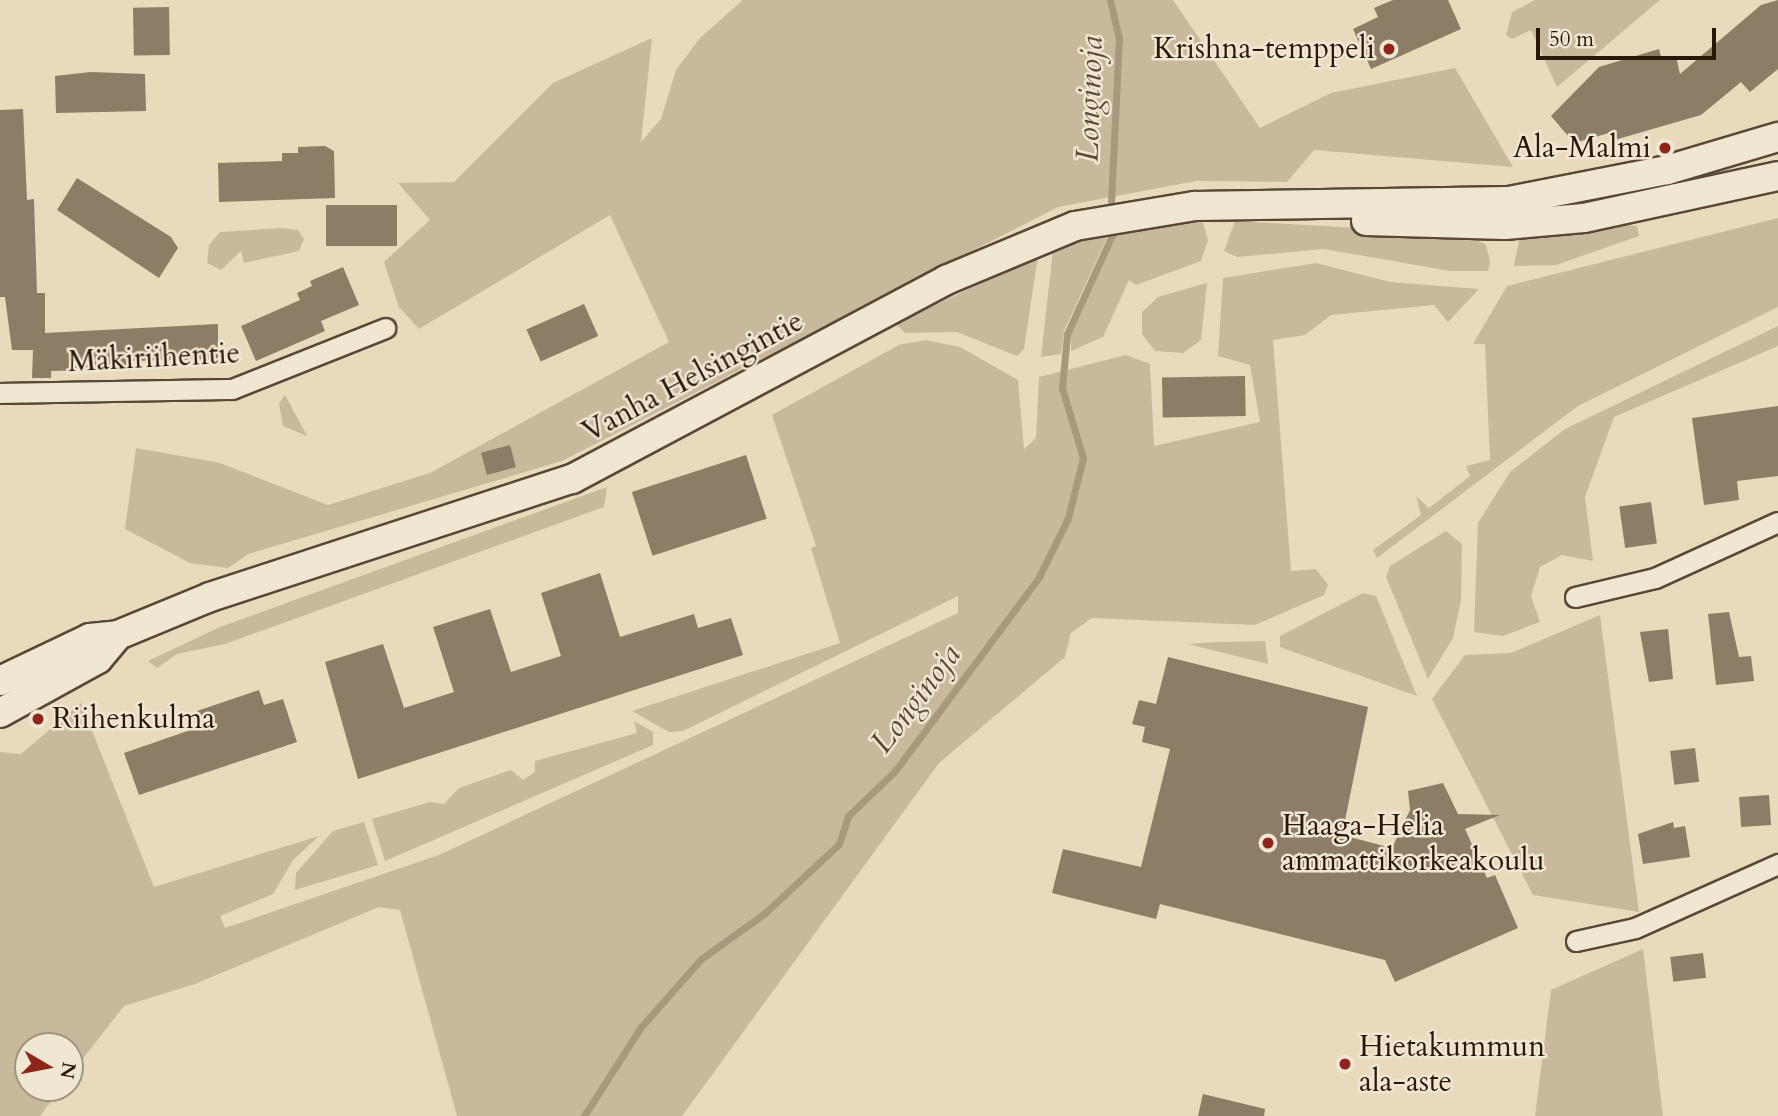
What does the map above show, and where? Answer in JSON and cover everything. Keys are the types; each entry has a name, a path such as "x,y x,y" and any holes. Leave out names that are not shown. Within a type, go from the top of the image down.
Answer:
{"main road":[{"name":"Vanha Helsingintie","path":"0,681 82,641 118,635 210,597 572,479 1028,243 1075,226 1195,206 1298,209 1509,201 1667,170 1778,137"},
{"name":"Vanha Helsingintie","path":"1298,209 1355,221 1533,223 1629,211 1778,176"},
{"name":"Vanha Helsingintie","path":"0,713 98,659 118,635"}],"street":[{"name":"Mäkiriihentie","path":"0,393 232,389 385,328"},
{"path":"1575,597 1655,578 1778,523"},
{"path":"1576,941 1635,928 1778,864"}],"shaded area":[{"path":"743,0 1173,0 1260,128 1331,93 1455,68 1513,167 1314,150 1287,182 1196,181 1058,207 562,461 248,554 228,568 190,563 125,529 136,448 220,463 328,505 430,473 669,342 610,215 419,329 399,307 384,262 430,220 398,183 454,182 553,83 652,38 641,142 661,119 676,70 700,38"},
{"path":"1535,0 1660,0 1557,87 1531,30 1512,39 1506,35 1512,12"},
{"path":"1778,218 1778,307 1578,406 1377,558 1373,550 1421,515 1416,496 1429,508 1470,476 1466,466 1490,460 1485,344 1473,344 1507,286"},
{"path":"1202,220 1208,240 1201,261 1136,285 1129,280 1103,337 1071,351 1071,333 1118,230"},
{"path":"1235,221 1468,234 1486,245 1490,261 1488,271 1450,271 1324,249 1237,257 1224,251"},
{"path":"1590,222 1637,226 1639,236 1556,265 1514,266 1521,230"},
{"path":"282,228 298,230 304,239 299,251 244,263 241,251 221,270 207,263 209,245 220,232"},
{"path":"1109,233 1064,331 1061,354 1041,357 1053,250"},
{"path":"1038,256 1024,349 1017,356 957,332 905,333 896,324"},
{"path":"1316,263 1390,282 1479,289 1448,322 1434,305 1331,315 1305,335 1273,340 1291,571 1316,569 1328,585 1324,595 1255,625 1092,618 1071,633 1065,657 939,763 682,1116 457,1116 400,910 379,907 195,984 124,1006 84,1057 84,1032 14,1032 14,1102 50,1102 40,1116 0,1116 0,752 21,754 81,703 154,887 319,836 293,860 273,894 220,916 225,928 439,855 958,613 958,596 683,731 669,732 632,711 840,643 811,548 816,546 772,415 899,345 925,340 960,347 1018,380 1024,449 1036,438 1039,377 1126,355 1150,364 1154,446 1260,422 1250,365 1218,356 1223,278"},
{"path":"1207,283 1201,340 1183,353 1155,351 1142,334 1142,312 1158,297"},
{"path":"1778,326 1778,346 1614,417 1585,497 1593,561 1562,555 1540,567 1531,596 1540,622 1503,636 1474,632 1478,523 1510,472 1565,429"},
{"path":"285,395 307,436 283,426 279,403"},
{"path":"607,487 604,507 225,644 177,654 157,668 148,661 220,627"},
{"path":"1446,531 1462,544 1461,600 1453,638 1428,679 1386,577 1390,566"},
{"path":"1363,593 1376,596 1417,696 1280,647 1280,636"},
{"path":"1600,615 1639,912 1533,895 1432,699 1465,655 1511,653"},
{"path":"1265,641 1268,664 1188,644 1218,642"},
{"path":"634,721 653,732 653,745 385,861 372,819 430,802 444,804 459,788 511,770 523,780 535,772 535,761 637,733"},
{"path":"364,822 378,865 295,890 296,873 333,831"},
{"path":"1643,949 1663,1116 1535,1116 1551,990"}],"building":[{"name":"Krishna-temppeli","path":"1393,0 1448,0 1461,29 1371,69 1353,29 1378,17 1374,8"},
{"path":"1778,0 1778,69 1750,92 1741,82 1701,115 1611,141 1609,133 1574,143 1551,116 1599,67 1659,49 1662,60 1676,56 1680,74 1761,5"},
{"path":"169,7 170,55 134,56 133,8"},
{"path":"91,72 145,74 146,111 56,113 55,76"},
{"path":"23,109 27,200 34,199 37,293 45,293 45,333 218,324 218,359 131,361 131,369 51,371 51,378 32,378 33,350 12,350 5,297 0,297 0,110"},
{"path":"325,146 334,151 335,198 219,202 218,163 282,161 282,153 298,153 298,147"},
{"path":"77,178 171,237 178,248 159,278 57,210"},
{"path":"326,205 397,205 397,246 326,246"},
{"path":"343,267 359,305 321,321 325,331 256,361 241,326 300,300 297,293 312,286 310,281"},
{"path":"584,304 598,336 541,362 526,330"},
{"path":"1245,376 1246,416 1163,417 1162,377"},
{"path":"1778,406 1778,476 1737,481 1739,500 1704,505 1692,418"},
{"path":"510,445 516,467 487,475 481,453"},
{"path":"746,455 767,519 653,556 632,492"},
{"path":"1651,502 1657,544 1625,548 1619,506"},
{"path":"600,573 620,637 694,614 698,628 731,618 743,655 358,779 325,662 383,644 404,708 454,692 433,627 490,609 511,672 561,656 541,593"},
{"path":"1729,612 1739,657 1751,656 1754,681 1716,685 1708,614"},
{"path":"1668,629 1673,679 1649,682 1640,632"},
{"path":"1168,657 1368,707 1342,835 1392,848 1410,810 1408,791 1443,783 1458,814 1500,815 1465,829 1487,878 1495,875 1518,928 1395,982 1385,960 1160,904 1156,919 1052,893 1063,849 1141,867 1170,749 1142,742 1145,727 1132,724 1139,700 1156,704"},
{"path":"259,690 264,705 283,699 297,742 139,795 124,753 202,726 197,711"},
{"path":"1695,748 1699,782 1674,785 1670,751"},
{"path":"1769,795 1771,825 1741,827 1739,797"},
{"path":"1673,822 1674,828 1685,826 1690,857 1643,864 1638,834"},
{"path":"1703,953 1706,978 1673,982 1670,957"},
{"path":"1203,1094 1265,1109 1264,1116 1198,1116"}],"waterway":[{"name":"Longinoja","path":"1110,0 1119,38 1111,201"},
{"name":"Longinoja","path":"584,1116 641,1027 701,959 765,913 839,844 848,816 895,771 1039,577 1068,518 1083,458 1062,388 1067,334 1114,231"}],"place":[{"name":"Krishna-temppeli","path":"1389,49"},
{"name":"Ala-Malmi","path":"1665,148"},
{"name":"Riihenkulma","path":"38,719"},
{"name":"Haaga-Helia ammattikorkeakoulu","path":"1268,843"},
{"name":"Hietakummun ala-aste","path":"1345,1064"}]}
